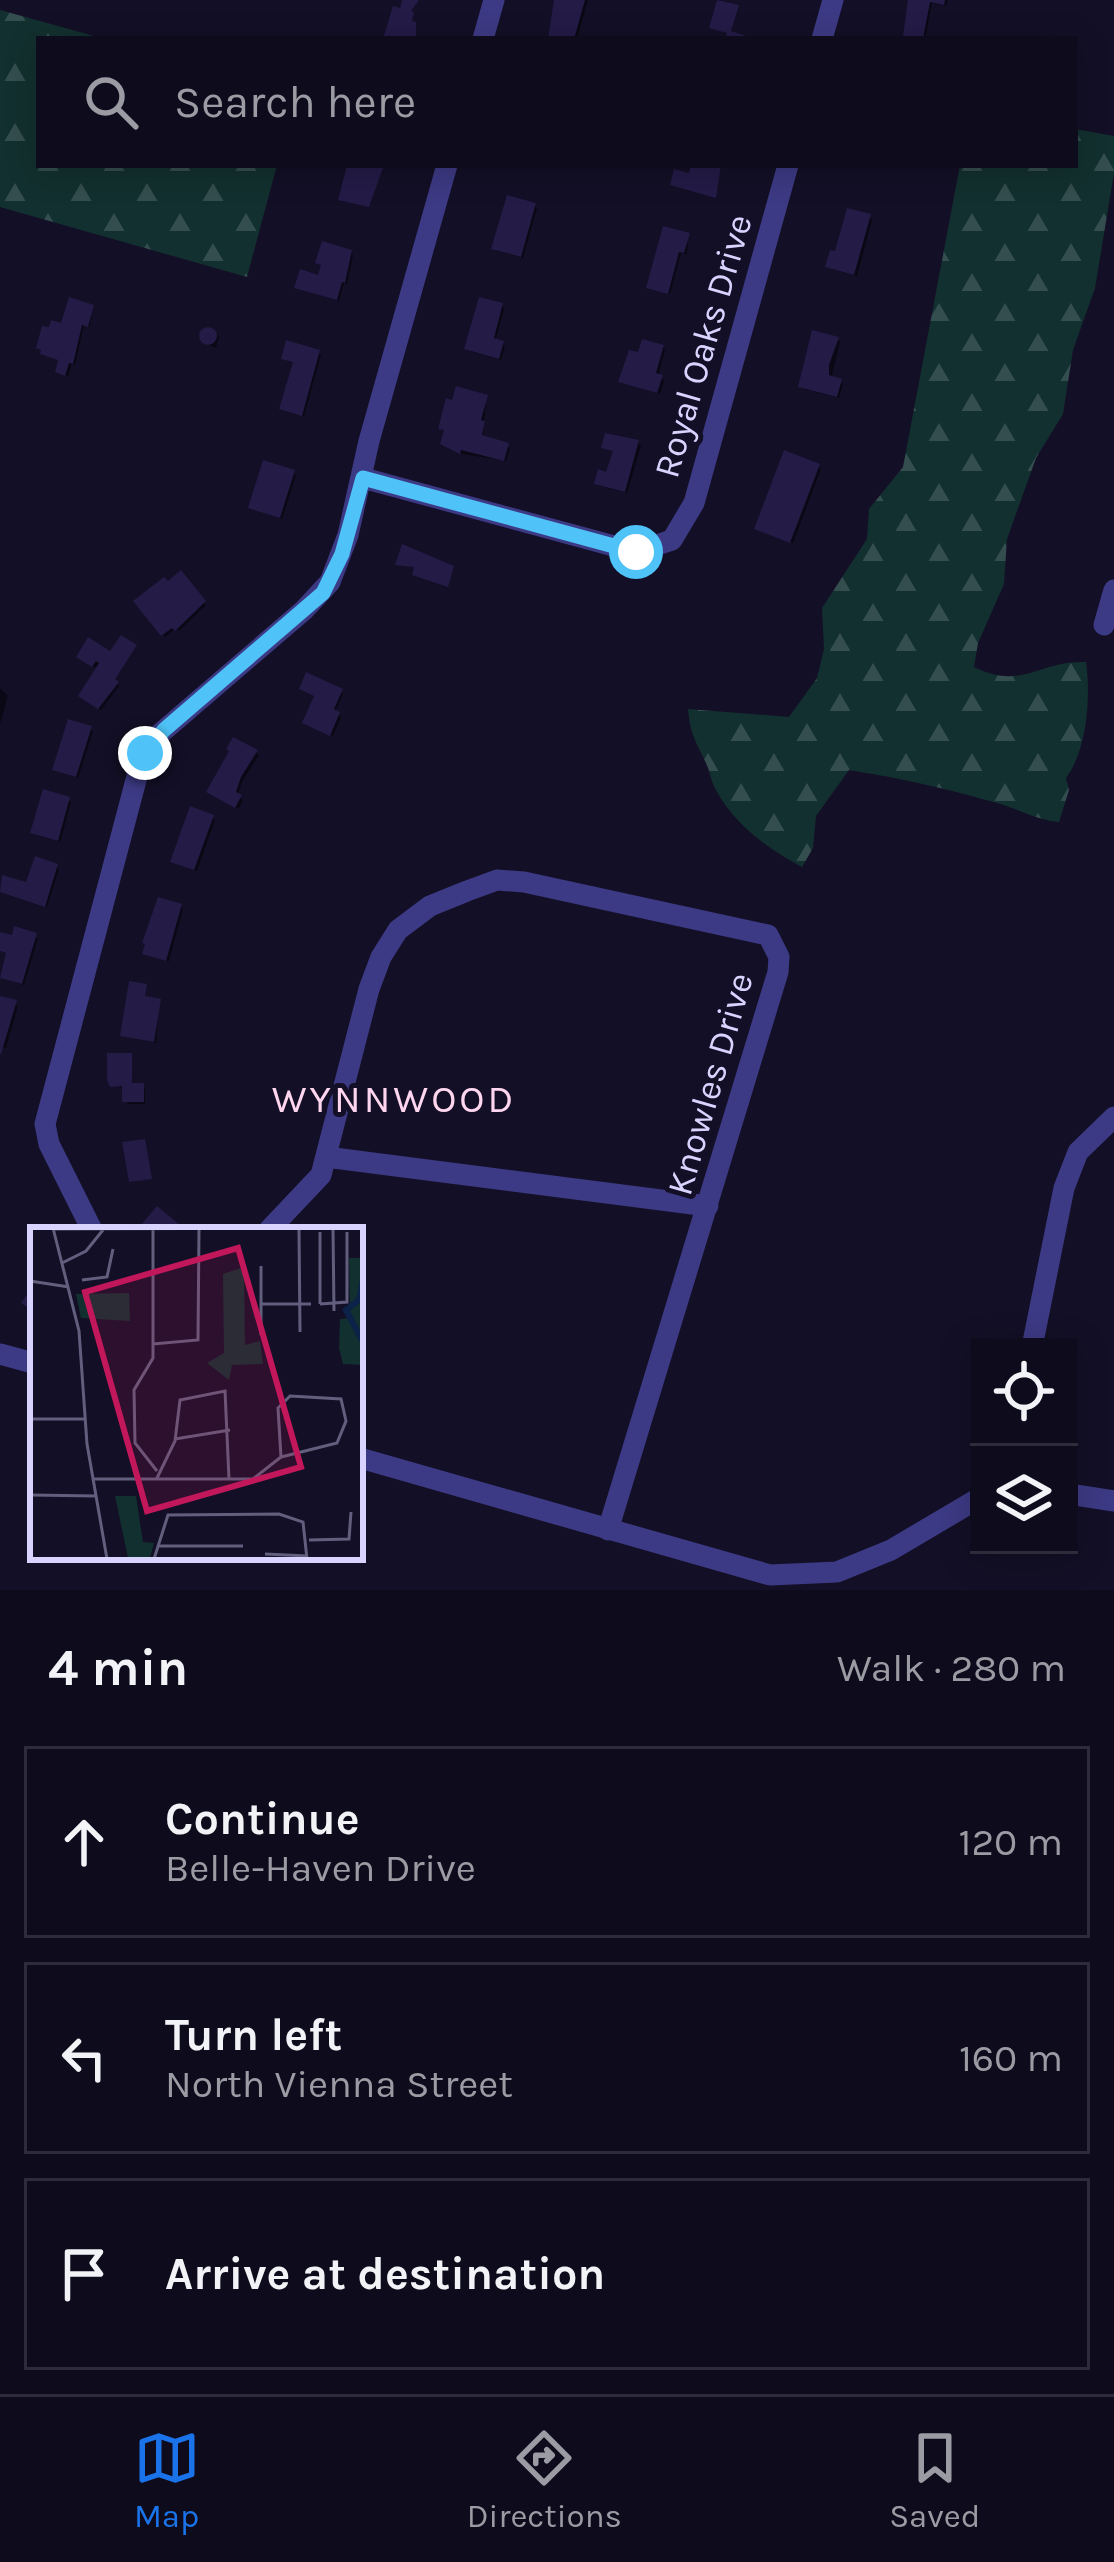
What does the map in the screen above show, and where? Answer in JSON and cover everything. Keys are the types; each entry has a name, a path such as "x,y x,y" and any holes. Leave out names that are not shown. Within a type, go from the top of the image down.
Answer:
{"street":[{"path":"484,36 494,0"},
{"path":"824,36 833,0"},
{"path":"90,1227 49,1144 45,1124 140,765 155,738 323,593 342,554 446,168"},
{"name":"Royal Oaks Drive","path":"363,478 636,552 672,540 694,503 787,168"},
{"path":"1104,625 1114,590"},
{"name":"Knowles Drive","path":"272,1227 321,1174 381,957 398,930 430,906 497,880 524,882 768,935 779,957 778,972 608,1530"},
{"path":"1034,1338 1064,1188 1078,1152 1114,1118"},
{"path":"326,1157 709,1206"},
{"path":"0,1354 30,1362"},
{"path":"363,1459 770,1575 837,1572 891,1550 970,1503"},
{"path":"1078,1495 1114,1501"}],"green space":[{"path":"0,10 94,36 36,36 36,168 276,168 247,277 0,207"},
{"path":"1078,130 1114,136 1114,173 1095,288 1073,350 1063,414 1036,458 1007,539 1004,584 978,643 974,667 1005,676 1086,662 1086,723 1079,753 1066,778 1069,790 1059,822 942,789 849,770 816,816 813,848 802,867 753,835 724,803 694,738 688,709 789,717 817,678 824,649 822,608 867,539 869,509 903,467 959,168 1078,168"}],"building":[{"path":"402,0 419,0 411,11 416,36 384,36 393,6 400,8"},
{"path":"554,0 585,0 575,36 548,36"},
{"path":"717,0 739,5 731,31 746,36 726,36 709,28"},
{"path":"908,0 945,0 944,5 930,2 924,36 903,36"},
{"path":"346,168 383,168 369,207 338,200"},
{"path":"690,168 721,168 716,198 670,185 674,169 689,173"},
{"path":"507,195 536,203 521,257 491,249"},
{"path":"847,208 871,214 854,275 825,267 830,250 835,251"},
{"path":"663,226 690,233 684,253 679,252 668,294 646,288"},
{"path":"322,241 352,250 337,300 294,288 300,269 318,275 321,265 315,263"},
{"path":"69,297 94,305 65,376 55,372 58,360 36,348 42,326 49,327 51,320 61,323"},
{"path":"479,297 503,303 494,338 504,341 499,359 464,349"},
{"path":"208,327 217,336 208,345 199,336"},
{"path":"812,330 839,337 829,365 829,375 842,379 837,397 798,387"},
{"path":"642,339 664,345 656,373 663,375 657,393 618,382 629,350 638,352"},
{"path":"286,340 320,350 302,416 279,409 293,362 281,359"},
{"path":"456,386 488,395 482,435 509,443 504,461 461,450 460,454 440,444 444,430 438,429 446,398 452,400"},
{"path":"605,433 639,440 625,492 594,484 598,469 606,472 613,451 601,448"},
{"path":"784,450 820,464 790,543 754,529"},
{"path":"263,460 295,470 280,518 248,508"},
{"path":"402,544 454,566 448,587 412,575 414,567 395,565"},
{"path":"181,570 206,601 175,631 172,628 161,636 133,601"},
{"path":"121,635 137,645 115,679 119,682 98,709 78,696 99,663 92,667 76,657 88,637 110,651"},
{"path":"306,672 343,689 330,736 302,723 314,696 299,689"},
{"path":"68,719 92,726 76,777 52,770"},
{"path":"233,737 258,750 241,777 236,792 242,795 235,808 206,792"},
{"path":"43,789 70,797 58,841 30,833"},
{"path":"190,806 214,815 194,870 170,862"},
{"path":"35,856 58,864 45,907 0,892 2,875 26,882"},
{"path":"158,897 182,904 166,961 142,954"},
{"path":"14,926 37,933 22,984 0,978 6,953 0,951 0,932 12,935"},
{"path":"129,981 147,984 145,996 161,999 154,1042 120,1036"},
{"path":"0,996 17,1000 1,1054 0,1054"},
{"path":"107,1053 132,1053 132,1083 144,1083 144,1102 122,1102 122,1086 110,1087"},
{"path":"145,1139 152,1179 129,1182 122,1142"},
{"path":"157,1206 182,1227 143,1227"}],"district":[{"name":"WYNNWOOD","path":"394,1099"}],"route":[{"path":"145,753 155,738 323,593 342,554 363,478 636,552"}]}
